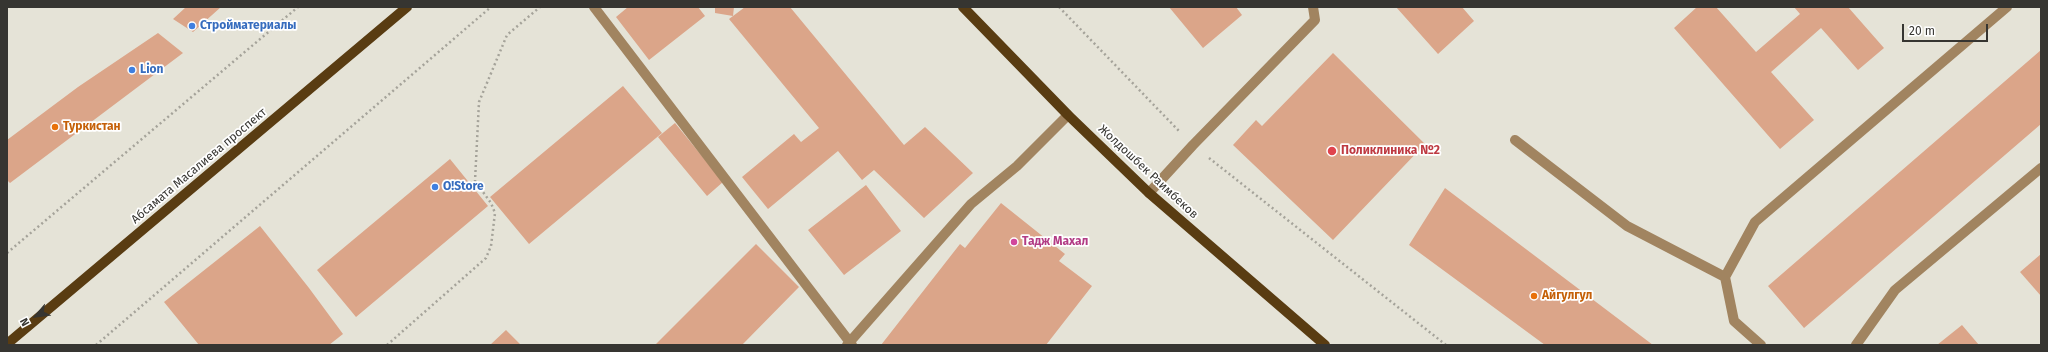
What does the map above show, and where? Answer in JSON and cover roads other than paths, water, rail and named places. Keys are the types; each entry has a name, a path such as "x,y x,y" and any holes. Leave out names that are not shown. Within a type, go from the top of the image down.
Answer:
{"main road":[{"name":"Абсамата Масалиева проспект","path":"7,344 407,7"},
{"name":"Жолдошбек Раимбеков","path":"963,7 1068,115 1149,193 1325,345"}],"street":[{"path":"594,7 850,344 971,204 1017,166 1068,115"},
{"path":"1149,193 1193,145 1315,20 1313,7"},
{"path":"1761,345 1734,321 1725,277 1755,222 2007,7"},
{"path":"1515,140 1627,226 1725,277"},
{"path":"1856,345 1895,290 2041,168"}],"place":[{"name":"Стройматериалы","path":"192,26"},
{"name":"Lion","path":"132,70"},
{"name":"Туркистан","path":"55,127"},
{"name":"Поликлиника №2","path":"1332,151"},
{"name":"O!Store","path":"435,187"},
{"name":"Тадж Махал","path":"1014,242"},
{"name":"Айгулгул","path":"1534,296"}]}
